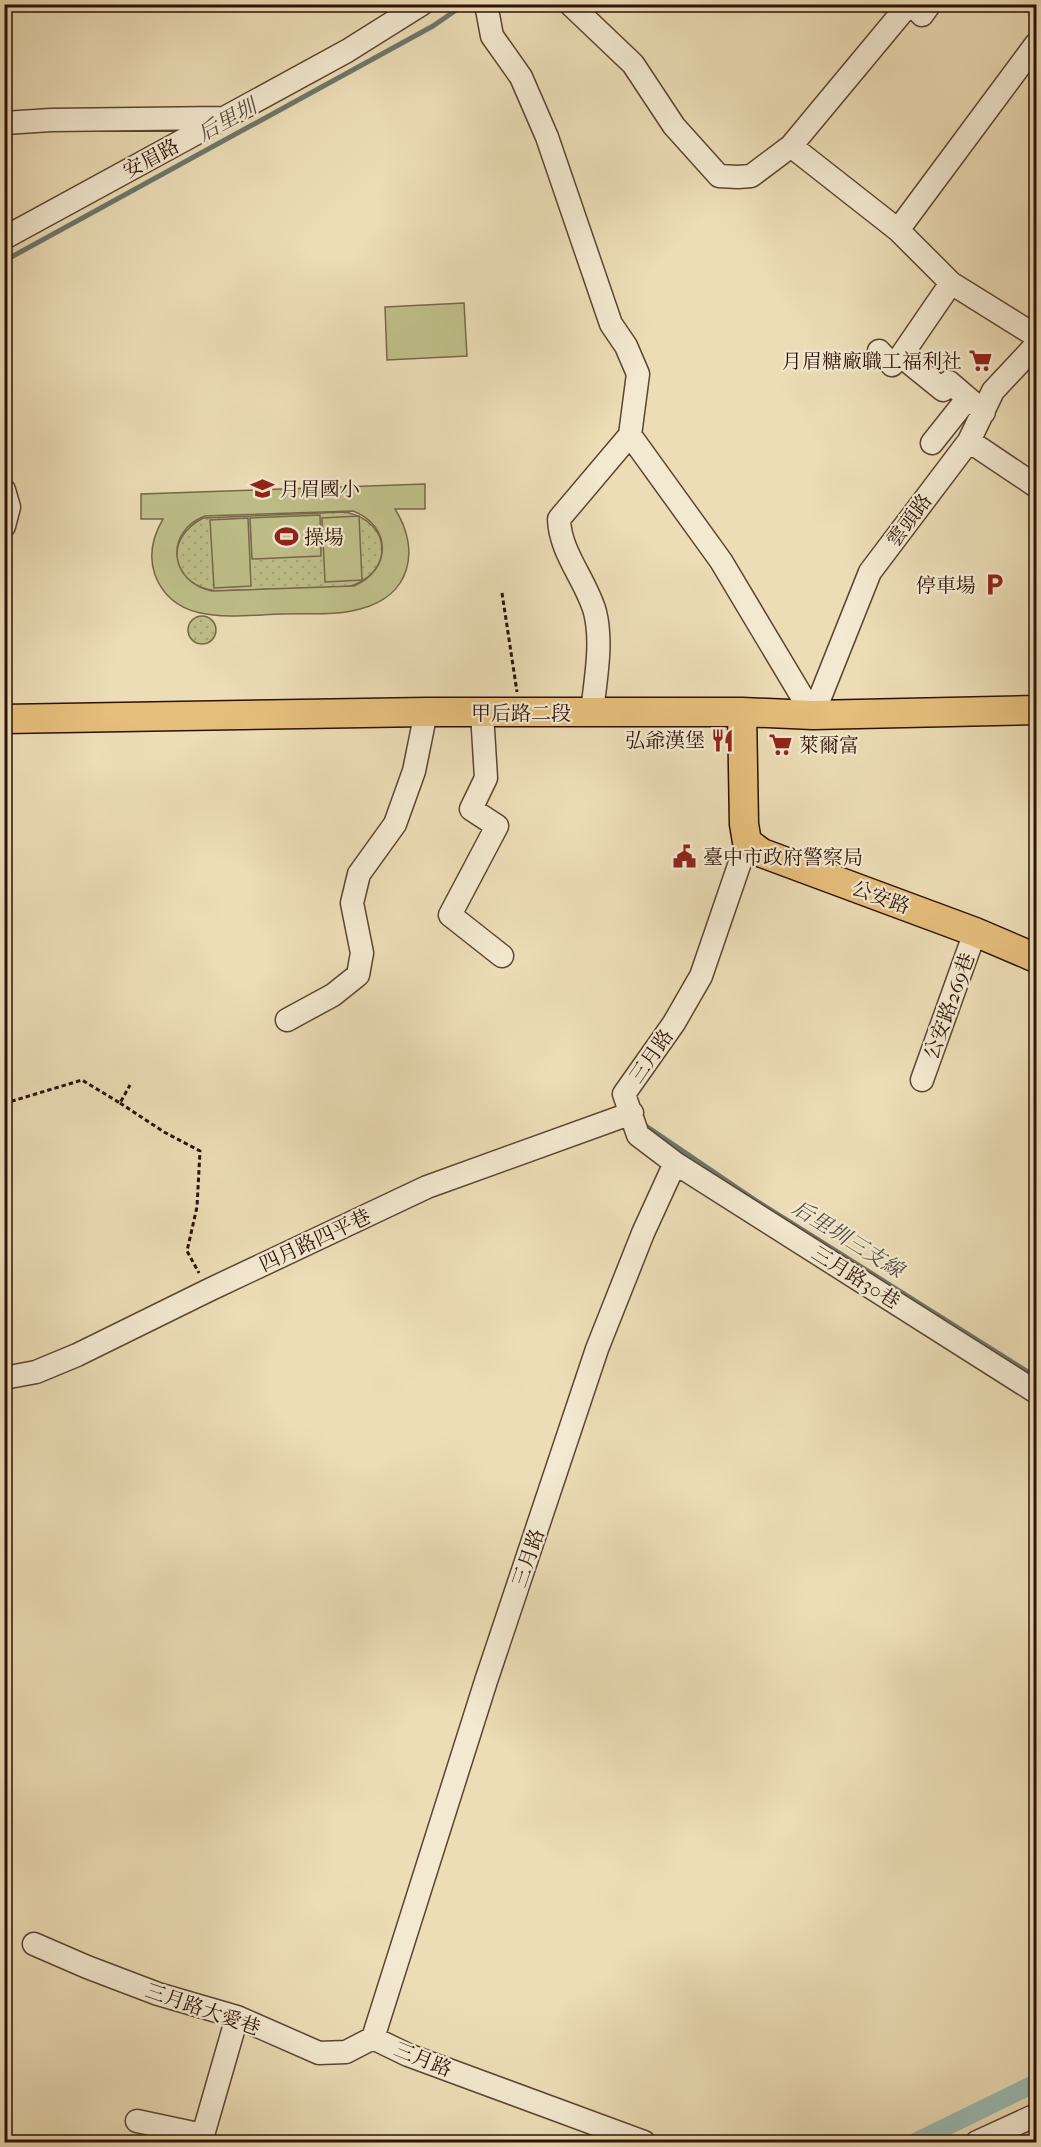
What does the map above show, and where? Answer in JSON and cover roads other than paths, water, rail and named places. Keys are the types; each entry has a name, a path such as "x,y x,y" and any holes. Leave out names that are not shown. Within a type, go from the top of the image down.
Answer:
{"main road":[{"name":"甲后路二段","path":"4,719 426,712 742,712 813,715 1036,710"},
{"path":"742,712 744,824 747,842"},
{"name":"公安路","path":"747,842 762,853 975,932 1036,958"}],"street":[{"name":"安眉路","path":"4,238 347,51 422,4"},
{"path":"486,4 492,36 520,77 538,117 611,324 626,346 638,374 630,435 559,519 560,534 595,612 599,644 592,713"},
{"path":"570,4 633,64 674,126 719,176 738,177 751,176 791,146 910,4 922,15 930,4"},
{"path":"898,230 1036,44"},
{"path":"4,123 51,120 225,118"},
{"path":"791,146 898,230 951,284 1036,336"},
{"path":"932,443 975,406 949,382 943,390 890,353 951,284"},
{"name":"雲頭路","path":"813,715 870,572 969,441 975,406 993,391 1036,345"},
{"path":"630,435 721,561 813,715"},
{"path":"969,441 1036,486"},
{"path":"4,490 9,507 4,526"},
{"path":"287,1020 333,995 358,975 362,953 352,903 359,874 395,824 414,771 426,712"},
{"path":"482,713 486,778 471,808 497,826 450,915 502,957"},
{"name":"三月路","path":"644,2142 408,2055 374,2038 486,1681 597,1349 643,1233 675,1163 638,1135 624,1094 674,1023 701,976 747,842"},
{"name":"公安路269巷","path":"922,1080 975,932"},
{"name":"四月路四平巷","path":"4,1378 36,1372 77,1355 427,1187 632,1113"},
{"name":"三月路30巷","path":"675,1163 1036,1392"},
{"name":"三月路大愛巷","path":"34,1944 87,1968 158,1994 237,2017 319,2053 346,2052 374,2038"},
{"path":"137,2121 203,2134 237,2017"},
{"path":"977,2142 1036,2115"}],"waterway":[{"name":"后里圳","path":"4,261 433,26 465,4"},
{"name":"后里圳三支線","path":"643,1124 755,1200 1036,1377"},
{"path":"915,2142 1036,2083"}],"place":[{"name":"月眉糖廠職工福利社","path":"980,361"},
{"name":"月眉國小","path":"262,489"},
{"name":"操場","path":"286,537"},
{"name":"停車場","path":"994,585"},
{"name":"弘爺漢堡","path":"723,740"},
{"name":"萊爾富","path":"781,745"},
{"name":"臺中市政府警察局","path":"685,857"}]}
